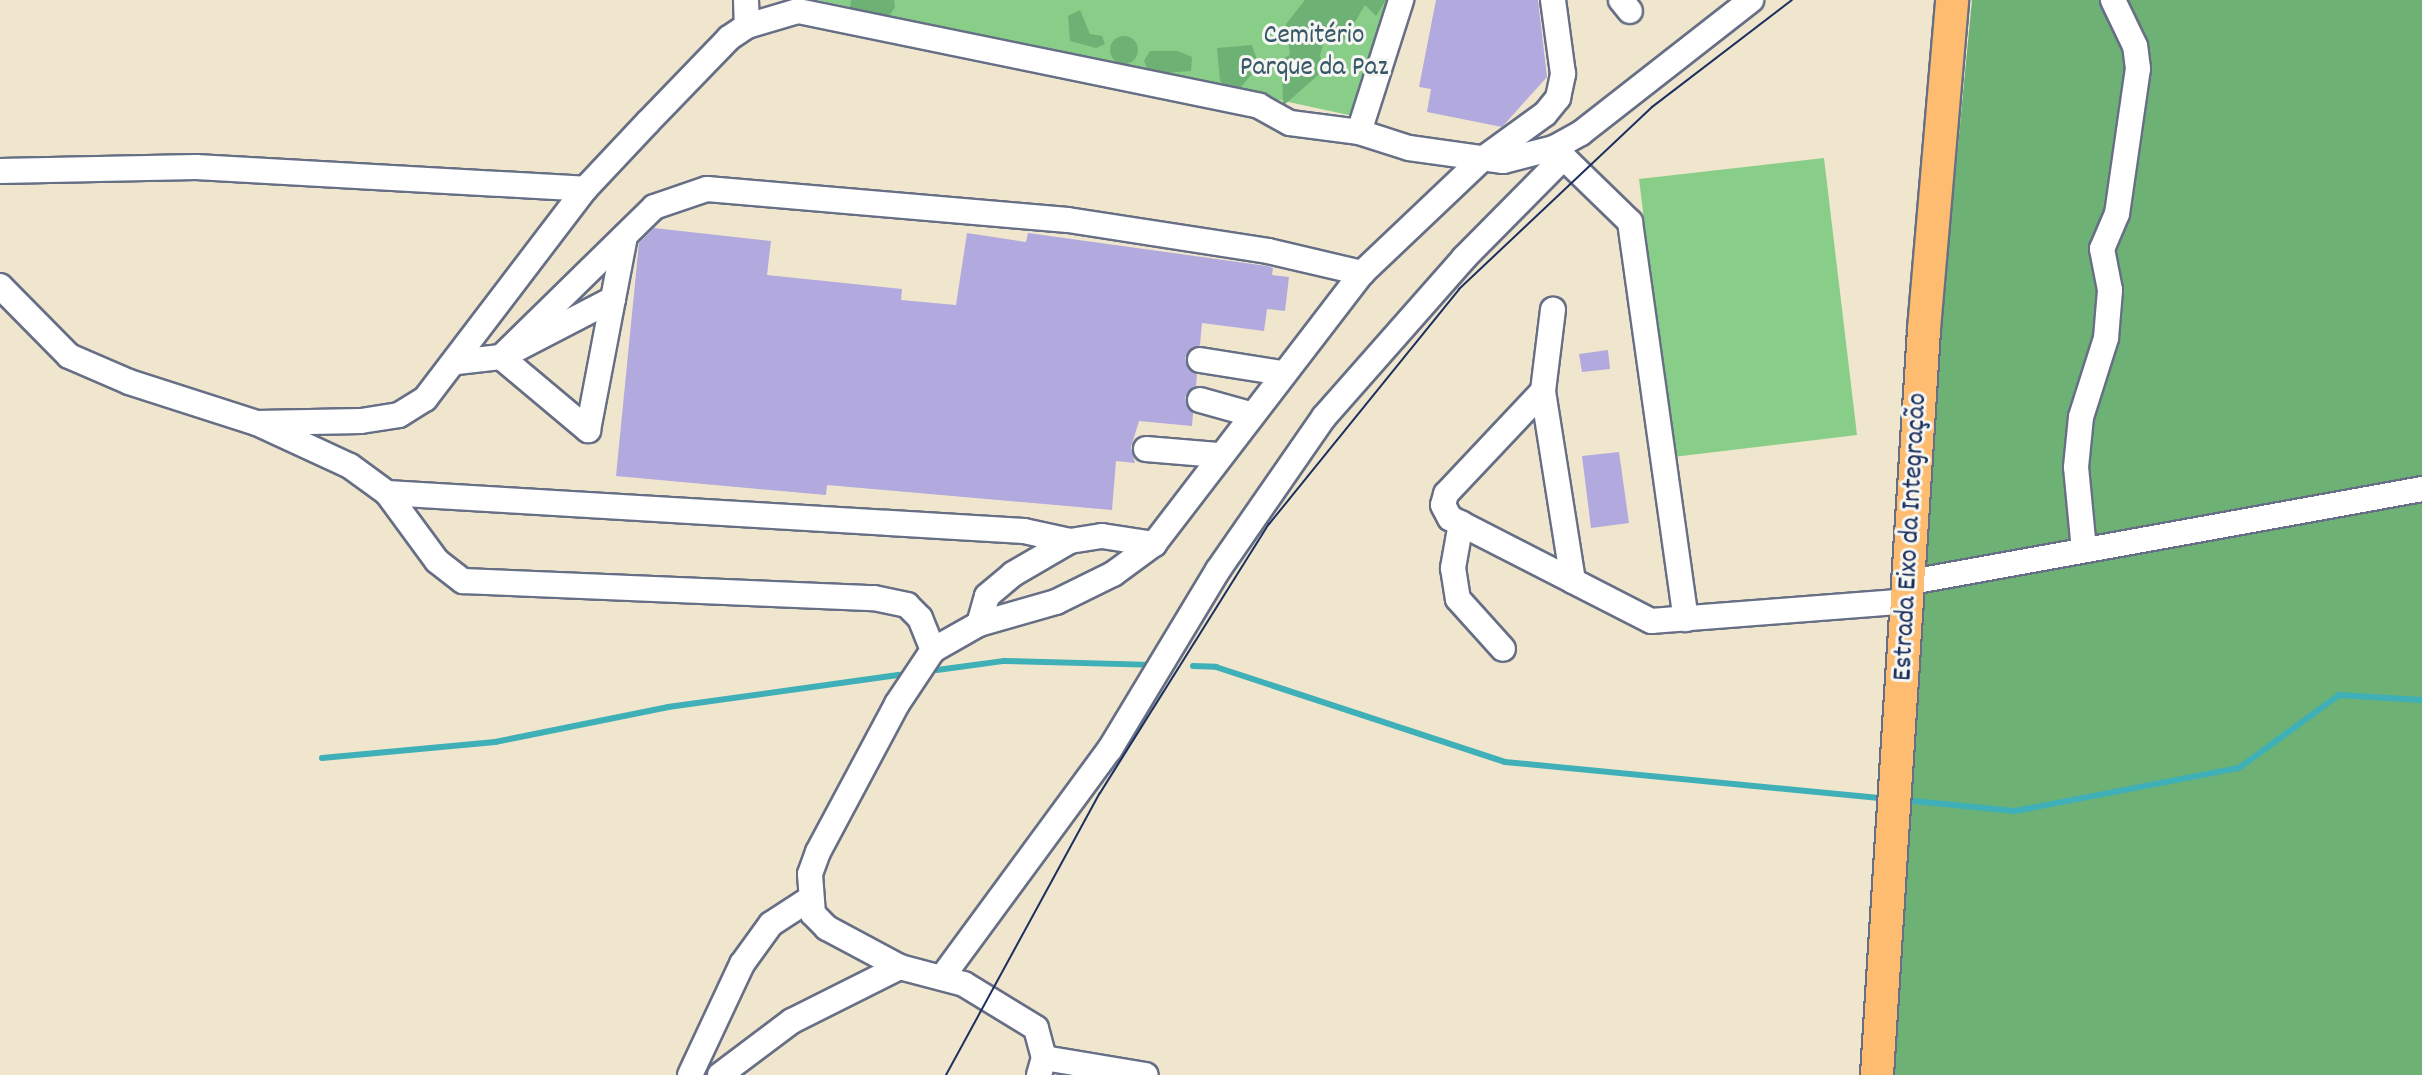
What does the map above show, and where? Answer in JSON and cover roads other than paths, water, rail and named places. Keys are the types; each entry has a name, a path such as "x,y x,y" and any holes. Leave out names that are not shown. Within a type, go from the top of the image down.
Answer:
{"main road":[{"name":"Estrada Eixo da Integração","path":"1877,1075 1910,591 1924,329 1952,0"}],"street":[{"path":"746,0 747,26"},
{"path":"1359,132 1401,0"},
{"path":"1146,1075 1042,1066 1041,1035 1016,1015 943,976 900,967 827,928 813,914 808,900 810,874 833,822 933,650 979,624 1056,602 1113,574 1154,544 1218,455 1362,273 1480,161 1558,98 1563,74 1553,0"},
{"path":"943,976 1110,749 1218,570 1324,417 1559,152 1751,0"},
{"path":"2084,550 2076,467 2081,417 2106,338 2110,290 2102,249 2117,214 2138,69 2135,46 2113,0"},
{"path":"257,423 361,421 399,415 425,399 457,362 585,189 747,26 798,11 1259,106 1290,123 1359,132 1409,148 1480,161 1503,161 1559,152"},
{"path":"1559,152 1630,222 1686,619"},
{"path":"0,171 196,167 585,189"},
{"path":"501,357 654,207 682,194 730,187 1068,220 1268,251 1362,273"},
{"path":"501,357 588,430 625,236"},
{"path":"0,286 69,356 129,382 257,423 350,466 387,493 437,561 463,581 874,598 907,605 920,618 933,650"},
{"path":"457,362 501,357 613,299"},
{"path":"1553,310 1543,391 1573,581"},
{"path":"1200,360 1282,373"},
{"path":"1543,391 1446,494 1444,511 1461,523 1651,621 1910,591 2084,550 2422,489"},
{"path":"1200,400 1250,414"},
{"path":"1146,449 1218,455"},
{"path":"387,493 1024,531 1070,541 1102,536 1154,544"},
{"path":"1461,523 1453,568 1458,599 1503,649"},
{"path":"979,624 987,596 1013,574 1070,541"},
{"path":"690,1075 742,964 771,924 808,900"},
{"path":"720,1075 792,1021 900,967"}],"waterway":[{"path":"937,670 1004,661 1152,665"},
{"path":"1193,666 1216,667 1505,762 1879,798"},
{"path":"322,758 495,742 668,707 900,675"},
{"path":"1913,801 2015,811 2239,768 2339,695 2422,700"}],"tram line":[{"path":"946,1075 1100,793 1269,524 1459,289 1652,107 1792,0"}],"park label":[{"name":"Cemitério Parque da Paz","path":"1314,53"}]}
